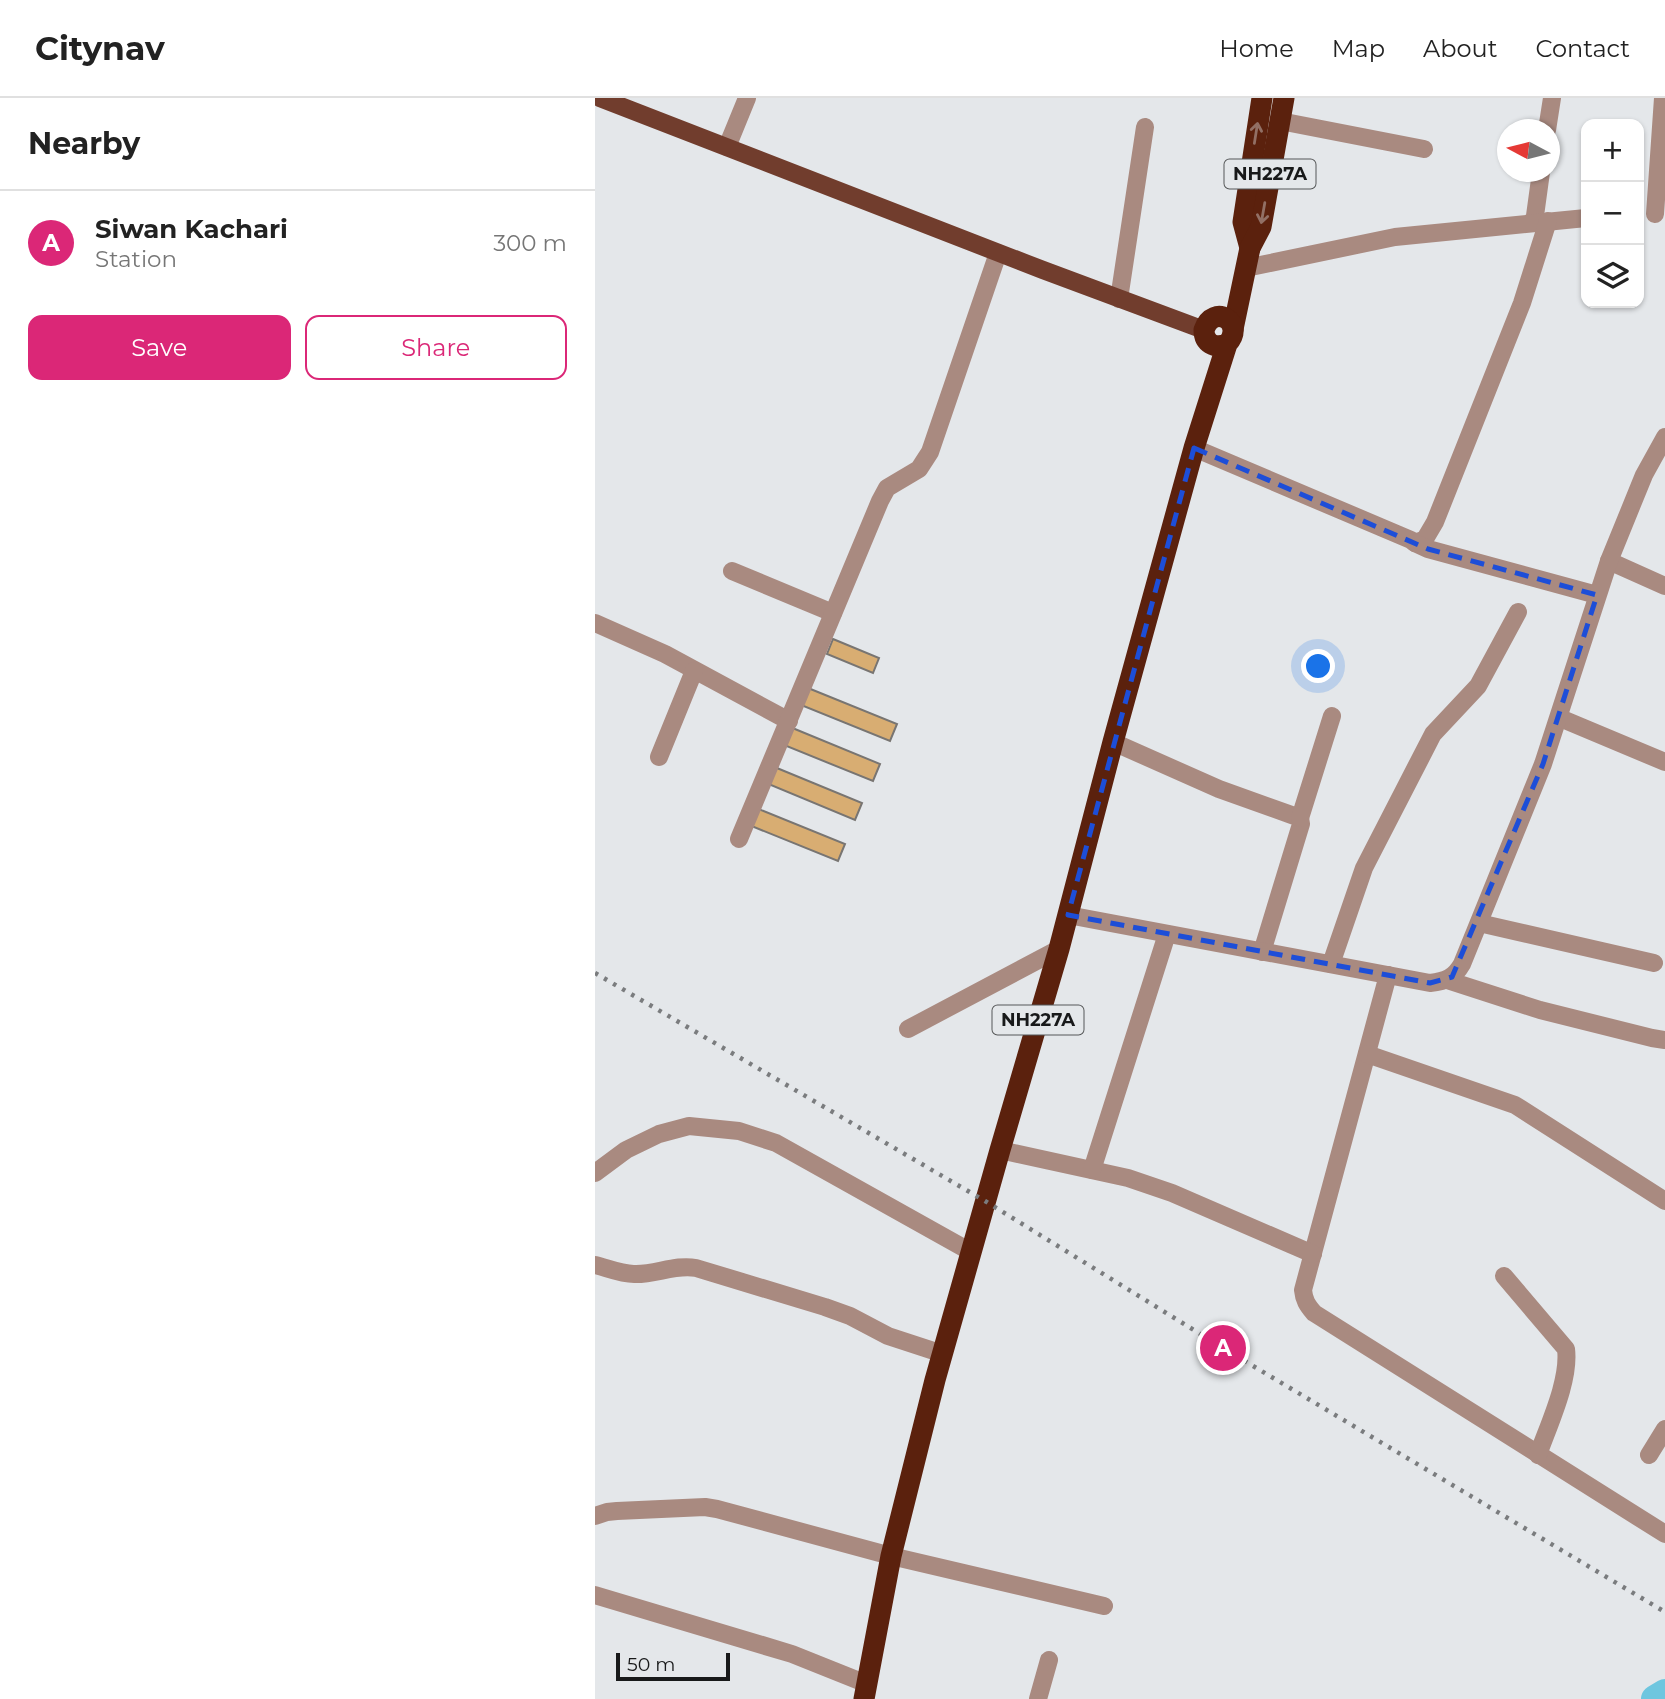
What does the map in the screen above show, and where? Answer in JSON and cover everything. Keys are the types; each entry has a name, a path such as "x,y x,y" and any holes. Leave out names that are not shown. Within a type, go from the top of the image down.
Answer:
{"highway":[{"name":"NH227A","path":"1248,258 1243,222 1262,98"},
{"name":"NH227A","path":"865,1692 891,1556 943,1354 1059,949 1193,448 1230,337 1248,258 1261,227 1284,98"},
{"path":"1203,330 1205,339 1217,347 1230,337"}],"main road":[{"path":"600,98 1203,330"}],"street":[{"path":"727,147 747,98"},
{"path":"1549,119 1552,98"},
{"path":"1653,214 1663,98"},
{"path":"1280,121 1424,149"},
{"path":"1119,299 1145,127"},
{"path":"1415,543 1425,539 1435,522 1522,303 1541,222 1541,182"},
{"path":"1248,258 1395,237 1581,218"},
{"path":"739,839 887,488 919,469 930,452 998,253"},
{"path":"1447,980 1462,964 1543,764 1609,561 1644,475 1665,437"},
{"path":"1193,448 1428,549 1597,595"},
{"path":"1609,561 1665,586"},
{"path":"732,571 833,613"},
{"path":"1331,964 1364,867 1420,758 1433,734 1483,679 1518,612"},
{"path":"595,623 665,654 789,721"},
{"path":"659,757 694,671"},
{"path":"1262,951 1332,716"},
{"path":"1560,718 1665,762"},
{"path":"1113,742 1219,789 1300,818"},
{"path":"1068,915 1430,983 1447,980 1540,1010 1665,1040"},
{"path":"1479,923 1654,963"},
{"path":"1092,1170 1167,934"},
{"path":"908,1029 1059,949"},
{"path":"1388,975 1303,1290 1306,1304 1314,1313 1665,1534"},
{"path":"1367,1054 1515,1105 1665,1201"},
{"path":"595,1173 627,1150 659,1134 689,1126 739,1131 776,1143 971,1252"},
{"path":"1000,1150 1128,1178 1172,1193 1313,1254"},
{"path":"595,1265 632,1274 686,1266 696,1268 825,1307 850,1316 888,1336 943,1354"},
{"path":"1504,1276 1566,1349 1564,1378 1538,1455"},
{"path":"1649,1455 1665,1429"},
{"path":"595,1516 617,1511 712,1508 891,1556 1104,1606"},
{"path":"595,1595 792,1654 865,1692"},
{"path":"1038,1699 1049,1660"}],"highlighted area":[{"path":"1194,448 1428,549 1597,595 1543,764 1452,977 1430,983 1068,915"}],"building":[{"path":"833,639 879,658 873,673 827,654"},
{"path":"808,688 897,724 890,741 801,705"},
{"path":"790,727 880,764 873,781 784,745"},
{"path":"772,766 862,803 855,820 766,783"},
{"path":"756,808 845,844 838,861 749,825"}],"waterway":[{"path":"1655,1699 1665,1693"}],"railway":[{"path":"595,973 985,1201 1223,1348 1665,1612"}],"place":[{"name":"Siwan Kachari","path":"1223,1348"}]}
